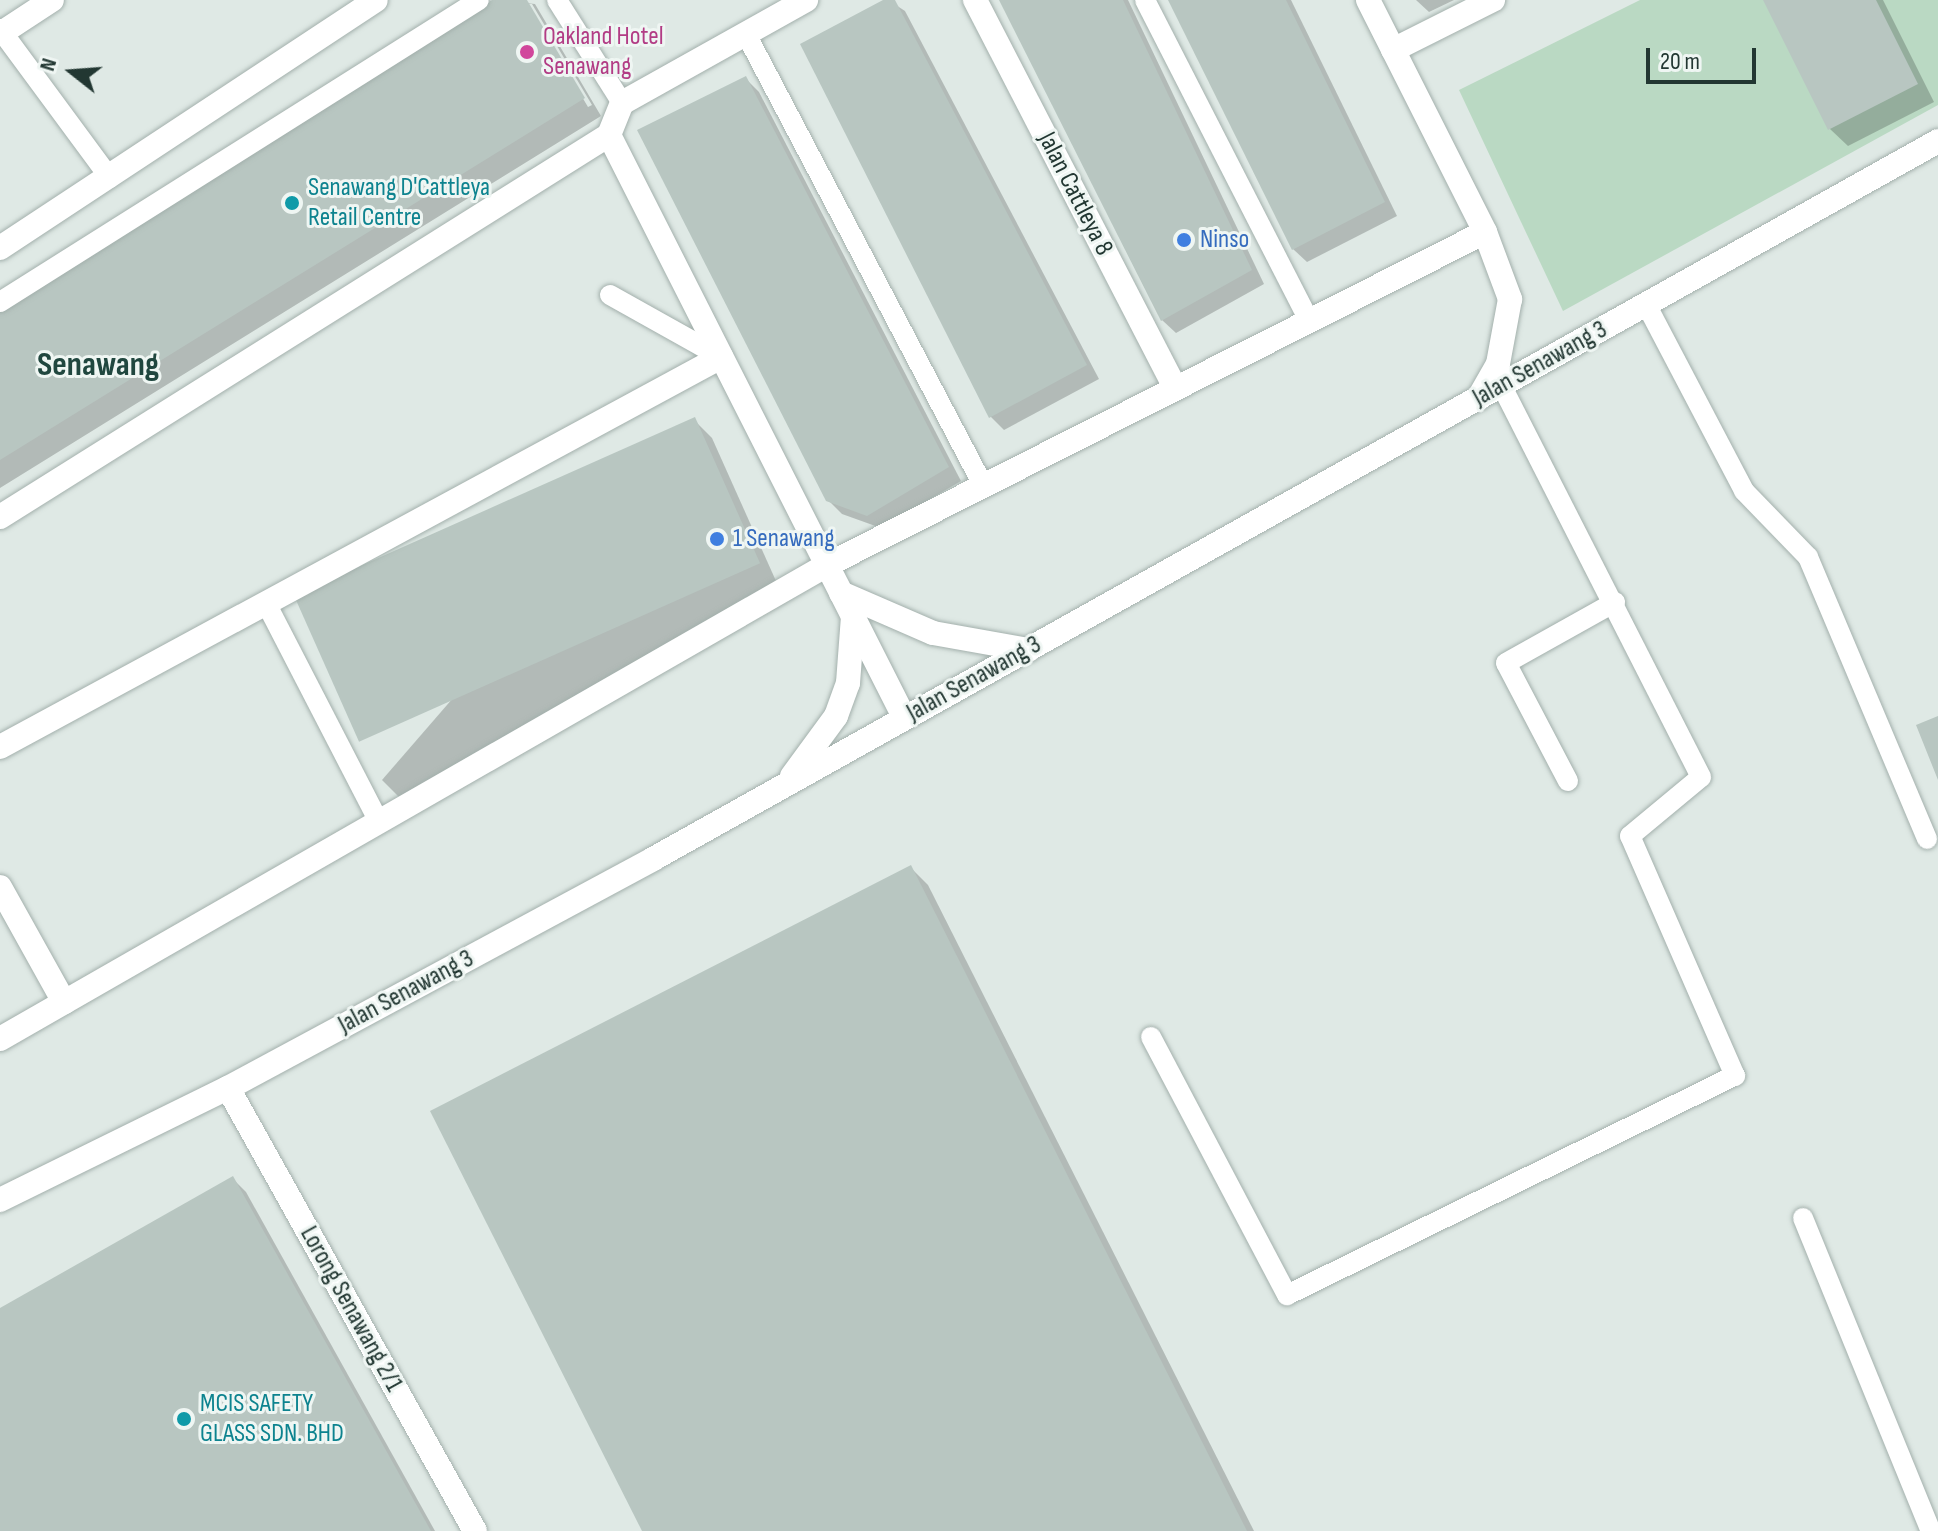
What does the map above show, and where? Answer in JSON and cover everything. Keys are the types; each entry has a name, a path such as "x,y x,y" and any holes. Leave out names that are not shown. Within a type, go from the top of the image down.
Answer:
{"street":[{"path":"1,32 52,0"},
{"path":"0,248 376,0"},
{"path":"0,517 609,135 622,103 806,0"},
{"name":"Jalan Cattleya 8","path":"975,0 1175,388"},
{"path":"1368,0 1485,232 1510,299 1498,364 1478,399"},
{"path":"1393,50 1493,0"},
{"path":"609,135 904,717"},
{"name":"Jalan Senawang 3","path":"0,1200 228,1088 786,784 1938,141"},
{"path":"0,1039 827,565 1485,232"},
{"path":"0,747 721,357"},
{"path":"841,593 933,633 1028,650"},
{"path":"786,784 836,716 848,683 853,617"},
{"path":"0,887 64,1002"},
{"name":"Lorong Senawang 2/1","path":"228,1088 475,1531"}],"lane":[{"path":"0,302 479,0"},
{"path":"557,0 622,103"},
{"path":"1145,0 1309,320"},
{"path":"1,32 110,178"},
{"path":"746,34 983,485"},
{"path":"610,295 721,357"},
{"path":"1646,304 1744,491 1808,557 1927,839"},
{"path":"1151,1037 1287,1295 1735,1076 1630,836 1701,777 1615,602 1502,386"},
{"path":"1568,781 1506,663 1615,602"},
{"path":"266,603 379,822"},
{"path":"1803,1218 1931,1531"}],"green space":[{"path":"1640,0 1938,0 1938,105 1563,311 1459,90"}],"building":[{"name":"Senawang D'Cattleya Retail Centre","path":"492,0 527,0 585,98 0,460 0,308"},
{"path":"883,0 895,0 1087,365 989,418 800,44"},
{"path":"999,0 1123,0 1252,270 1161,321"},
{"path":"1168,0 1286,0 1385,202 1292,250"},
{"path":"1763,0 1876,0 1918,84 1828,130"},
{"path":"746,76 949,467 867,516 826,501 637,130"},
{"path":"695,417 760,563 359,742 294,596"},
{"path":"1938,716 1938,780 1916,725"},
{"path":"911,865 1247,1531 642,1531 430,1111"},
{"name":"MCIS SAFETY GLASS SDN. BHD","path":"233,1176 431,1531 0,1531 0,1308"}],"place":[{"name":"Oakland Hotel Senawang","path":"527,52"},
{"name":"Senawang D'Cattleya Retail Centre","path":"292,203"},
{"name":"Ninso","path":"1184,240"},
{"name":"1 Senawang","path":"717,539"},
{"name":"MCIS SAFETY GLASS SDN. BHD","path":"184,1419"}],"district":[{"name":"Senawang","path":"98,365"}]}
